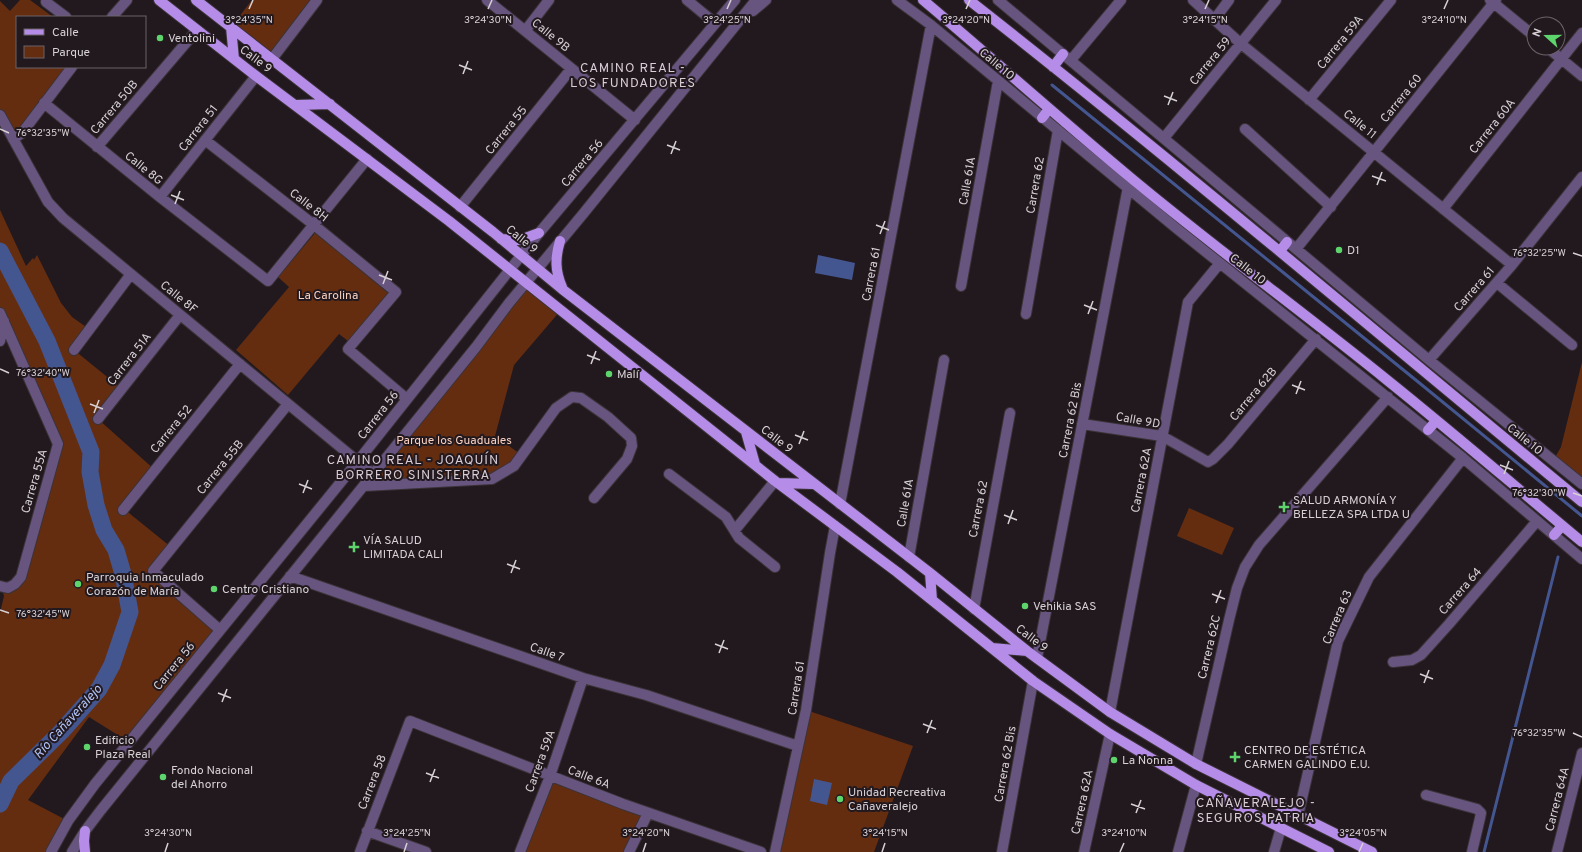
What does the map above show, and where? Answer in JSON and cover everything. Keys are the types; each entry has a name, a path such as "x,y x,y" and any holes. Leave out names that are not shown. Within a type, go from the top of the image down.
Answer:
{"main road":[{"name":"Calle 9","path":"159,0 256,76 511,270 777,482 897,572 1033,681 1110,734 1196,785 1329,852"},
{"name":"Calle 9","path":"196,0 501,239 562,289 930,573 1036,658 1110,712 1196,764 1372,852"},
{"name":"Calle 10","path":"923,0 1133,180 1388,381 1582,542"},
{"name":"Calle 10","path":"969,0 1034,50 1280,251 1420,369 1582,502"},
{"path":"232,27 234,59"},
{"path":"1053,67 1067,57"},
{"path":"296,105 330,104"},
{"path":"1042,118 1049,109"},
{"path":"501,239 520,240 539,233"},
{"path":"560,241 556,253 556,266 562,289"},
{"path":"1280,251 1287,242"},
{"path":"1267,300 1273,291"},
{"path":"1428,430 1436,421"},
{"path":"746,432 755,464"},
{"path":"777,482 813,484"},
{"path":"1554,535 1562,526"},
{"path":"930,573 932,600"},
{"path":"992,648 1027,651"},
{"path":"85,831 85,852"}],"street":[{"path":"113,16 127,0"},
{"path":"272,59 317,0"},
{"name":"Calle 9B","path":"487,0 635,120"},
{"path":"525,31 549,0"},
{"path":"687,0 715,23"},
{"name":"Carrera 56","path":"51,852 68,821 95,784 358,461 539,233 735,0"},
{"path":"72,852 85,831 476,347 525,282 756,0"},
{"path":"739,22 766,0"},
{"name":"Calle 10","path":"998,0 1296,250 1582,484"},
{"path":"1067,57 1121,0"},
{"name":"Calle 11","path":"1192,0 1240,44 1512,266"},
{"path":"1214,20 1229,0"},
{"name":"Carrera 59","path":"1164,138 1276,0"},
{"name":"Carrera 59A","path":"1309,100 1391,0"},
{"name":"Calle 10","path":"898,1 931,26 1220,263 1463,458 1582,558"},
{"path":"1493,1 1526,29"},
{"name":"Carrera 60","path":"1296,250 1493,1"},
{"path":"46,2 65,16"},
{"name":"Carrera 61","path":"840,504 931,26"},
{"name":"Carrera 50B","path":"97,147 197,30"},
{"name":"Carrera 60A","path":"1443,209 1582,34"},
{"path":"1557,56 1582,76"},
{"path":"13,139 22,133 71,68"},
{"name":"Carrera 55","path":"460,207 572,69"},
{"name":"Carrera 51","path":"160,198 256,76"},
{"name":"Calle 61A","path":"961,286 998,81"},
{"name":"Calle 8G","path":"44,103 160,198 268,281 314,225"},
{"name":"Calle 8F","path":"0,115 48,202 62,218 373,474"},
{"name":"Carrera 62","path":"1026,314 1058,130"},
{"path":"1245,130 1331,207"},
{"name":"Calle 8H","path":"205,140 314,225 396,292 348,349 407,399"},
{"path":"314,225 367,159"},
{"name":"Carrera 61","path":"1429,360 1512,266 1582,177"},
{"name":"Carrera 62 Bis","path":"1036,658 1128,187"},
{"name":"Carrera 62A","path":"1110,712 1188,302 1220,263"},
{"path":"74,350 131,274"},
{"path":"1497,283 1572,345"},
{"name":"Carrera 51A","path":"98,419 180,315"},
{"path":"0,342 1,318"},
{"name":"Carrera 55A","path":"0,586 8,588 15,584 21,577 58,444 1,318"},
{"name":"Carrera 62B","path":"1208,462 1228,444 1316,339"},
{"name":"Calle 61A","path":"909,557 944,360"},
{"name":"Carrera 52","path":"123,510 240,364"},
{"path":"364,486 492,479 514,466 523,456 556,408 572,397 581,398 608,417 631,438 632,446 627,459 594,498"},
{"name":"Carrera 62C","path":"1196,764 1229,620 1245,567 1259,545 1388,397"},
{"name":"Carrera 55B","path":"220,630 152,571 288,404"},
{"name":"Carrera 62","path":"974,609 1010,413"},
{"name":"Calle 9D","path":"1082,424 1162,436 1208,462"},
{"name":"Carrera 63","path":"1298,816 1338,641 1369,577 1463,458"},
{"path":"669,474 726,518 739,538 775,567"},
{"path":"735,530 777,482"},
{"name":"Carrera 64","path":"1393,662 1412,660 1421,655 1537,521"},
{"name":"Carrera 61","path":"775,852 806,710 835,526"},
{"name":"Calle 7","path":"290,576 583,678 646,695 798,746"},
{"name":"Carrera 59A","path":"520,852 550,776 583,678"},
{"name":"Carrera 62 Bis","path":"1002,852 1033,681"},
{"name":"Calle 6A","path":"410,721 648,813 761,852"},
{"name":"Carrera 58","path":"360,852 410,721"},
{"name":"Carrera 62A","path":"1084,852 1110,734"},
{"name":"Carrera 64A","path":"1557,852 1582,753"},
{"path":"1178,852 1196,785"},
{"path":"1426,794 1477,809 1480,813 1480,818 1472,852"},
{"path":"629,852 648,813"},
{"path":"1274,852 1281,828"},
{"path":"367,831 426,852"}],"green space":[{"path":"20,0 30,0 52,16 16,16 16,68 71,68 13,139 0,115 0,1 10,11"},
{"path":"252,0 317,0 272,59 231,27"},
{"path":"0,210 26,266 33,258 34,260 37,255 61,303 72,317 89,329 74,350 122,389 98,419 155,470 124,509 171,547 158,575 220,630 129,742 89,717 28,800 68,821 51,852 0,852 0,613 4,596 1,586 15,584 58,445 0,313"},
{"name":"La Carolina","path":"316,232 388,293 348,341 339,334 288,395 236,350 289,287 278,277"},
{"name":"Parque los Guaduales","path":"525,282 561,310 514,365 495,436 523,456 492,479 372,486 378,467"},
{"path":"1582,362 1582,484 1553,461 1561,447"},
{"path":"1189,508 1234,528 1222,555 1177,536"},
{"name":"Unidad Recreativa Cañaveralejo","path":"806,710 913,746 874,852 775,852"},
{"path":"550,776 648,813 629,852 520,852"}],"water":[{"path":"818,255 855,263 852,280 815,273"},
{"path":"814,779 832,783 827,805 810,801"}],"waterway":[{"path":"1052,85 1582,516"},
{"name":"Río Cañaveralejo","path":"0,251 47,341 91,452 90,472 96,505 104,530 116,550 123,574 130,612 112,665 99,689 61,732 11,781 0,804"},
{"path":"1484,852 1558,557"}],"place":[{"name":"Ventolini","path":"160,38"},
{"name":"D1","path":"1339,250"},
{"name":"Malí","path":"609,374"},
{"name":"SALUD ARMONÍA Y BELLEZA SPA LTDA U","path":"1284,507"},
{"name":"VÍA SALUD LIMITADA CALI","path":"354,547"},
{"name":"Parroquia Inmaculado Corazón de María","path":"78,584"},
{"name":"Centro Cristiano","path":"214,589"},
{"name":"Vehikia SAS","path":"1025,606"},
{"name":"Edificio Plaza Real","path":"87,747"},
{"name":"CENTRO DE ESTÉTICA CARMEN GALINDO E.U.","path":"1235,757"},
{"name":"La Nonna","path":"1114,760"},
{"name":"Fondo Nacional del Ahorro","path":"163,777"},
{"name":"Unidad Recreativa Cañaveralejo","path":"840,799"}],"district":[{"name":"CAMINO REAL - LOS FUNDADORES","path":"633,74"},
{"name":"CAMINO REAL - JOAQUÍN BORRERO SINISTERRA","path":"413,466"},
{"name":"CAÑAVERALEJO - SEGUROS PATRIA","path":"1256,810"}]}
